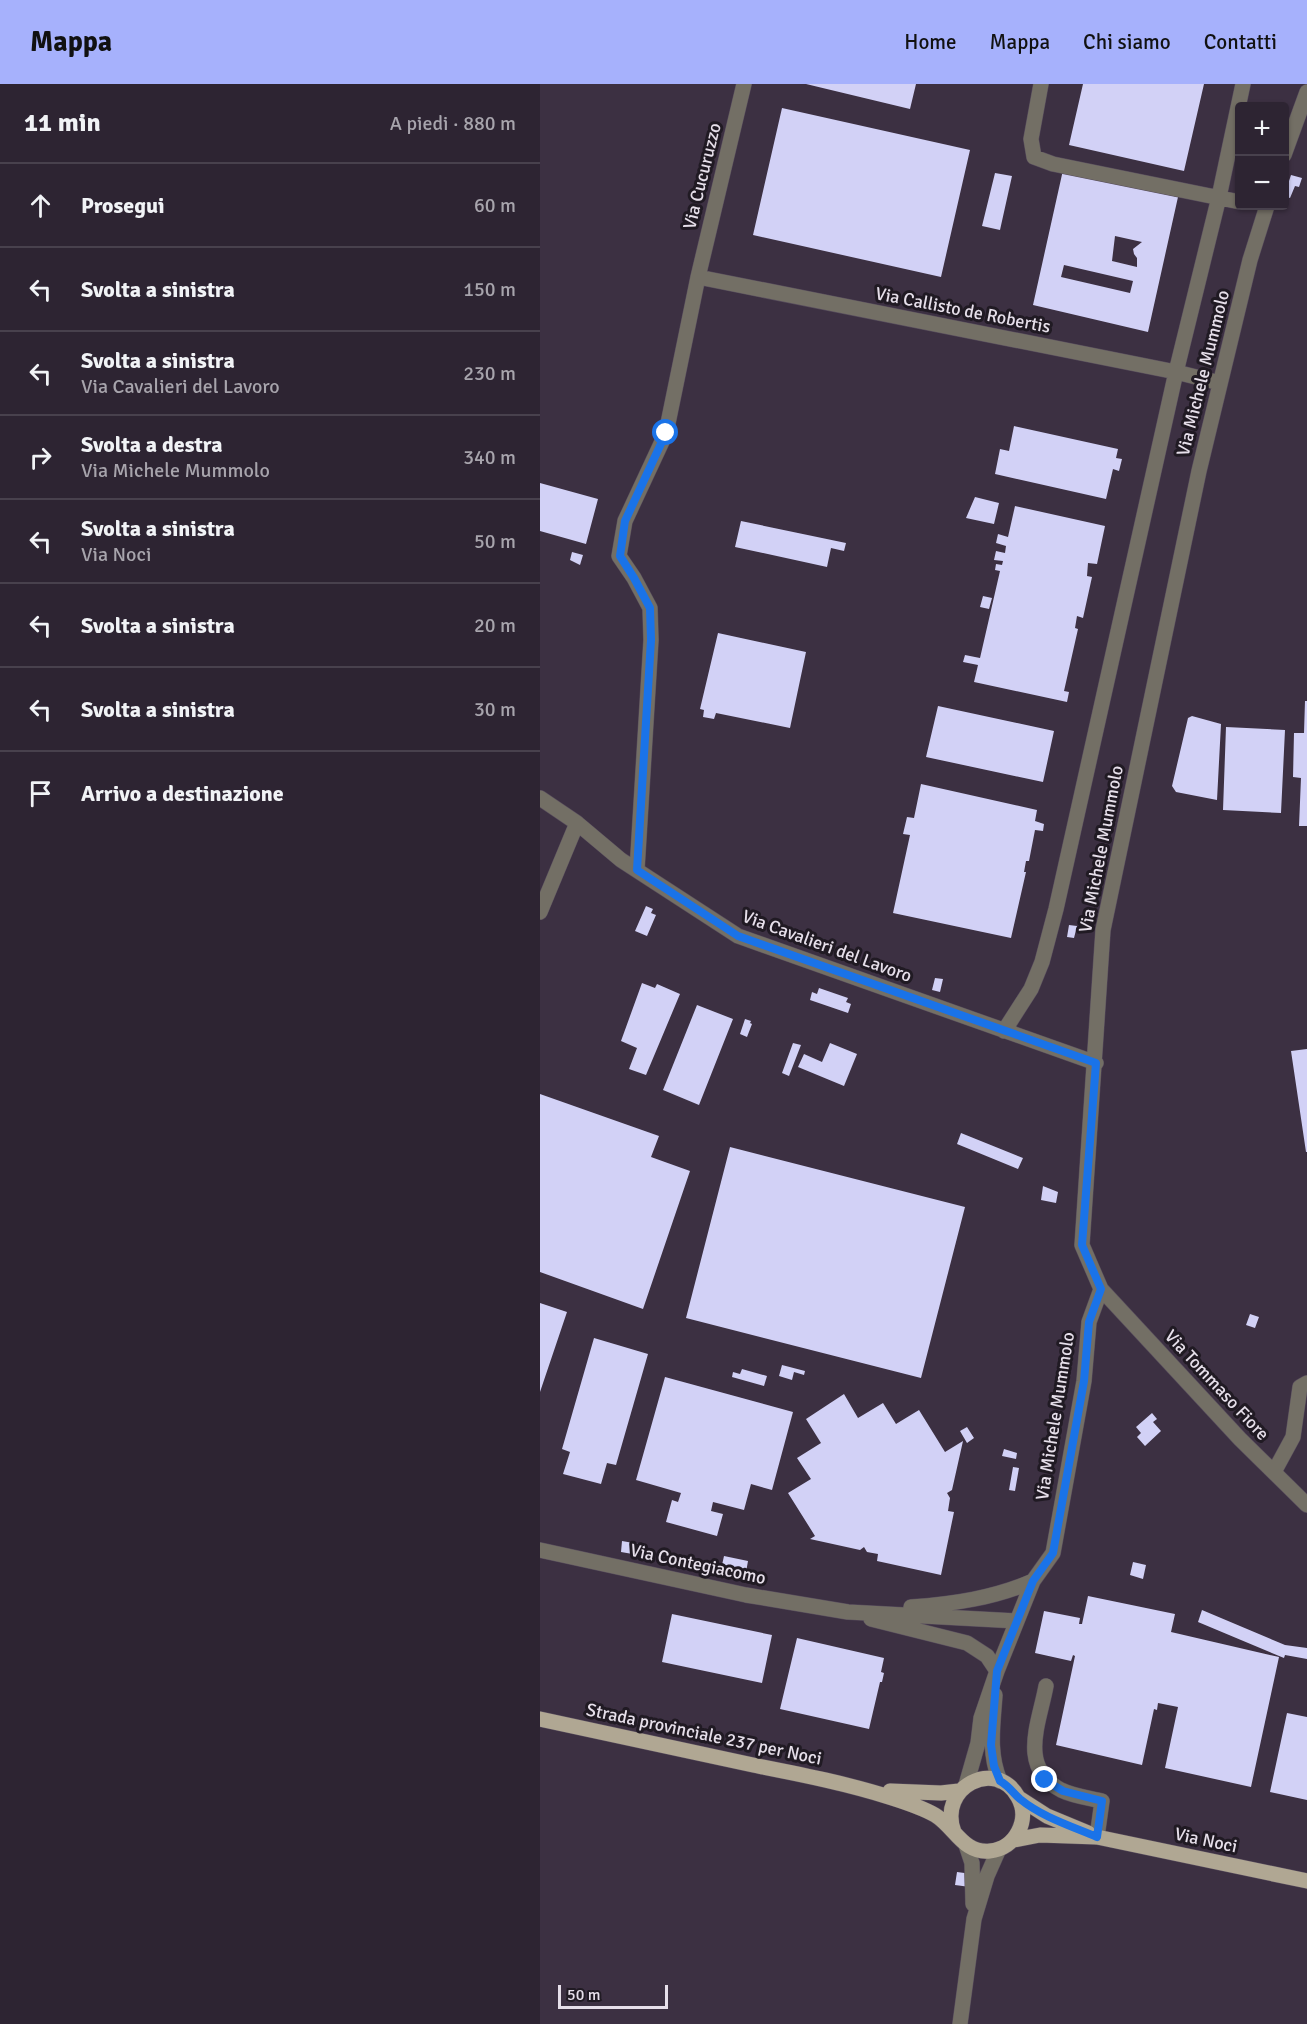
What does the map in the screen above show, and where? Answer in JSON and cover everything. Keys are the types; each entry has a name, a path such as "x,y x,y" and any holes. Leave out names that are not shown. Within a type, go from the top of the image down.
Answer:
{"main road":[{"name":"Strada provinciale 237 per Noci","path":"540,1719 861,1788 914,1805 937,1816 954,1832"},
{"path":"982,1779 1000,1781 1008,1785 1019,1798 1023,1815 1014,1840 999,1849 982,1851 966,1845 954,1832 951,1824 951,1806 963,1788 982,1779"},
{"name":"Strada provinciale 237 per Noci","path":"861,1788 941,1793 963,1788"},
{"name":"Via Noci","path":"1019,1798 1047,1816 1097,1837"},
{"name":"Via Noci","path":"1014,1840 1040,1835 1097,1837 1307,1881"}],"street":[{"name":"Via Cucuruzzo","path":"637,870 651,640 650,608 620,556 625,521 666,433 698,277 744,84"},
{"path":"1041,84 1031,139 1034,158 1053,164 1235,201"},
{"name":"Via Michele Mummolo","path":"1004,1031 1031,989 1042,962 1176,372 1219,197 1243,84"},
{"path":"1289,141 1307,92"},
{"name":"Via Michele Mummolo","path":"963,1788 978,1743 981,1718 997,1671 1033,1581 1053,1553 1084,1381 1089,1322 1101,1289 1082,1245 1096,1063 1103,930 1199,471 1262,210"},
{"name":"Via Callisto de Robertis","path":"698,277 1176,372 1220,383"},
{"name":"Via Cavalieri del Lavoro","path":"540,798 577,823 621,860 738,936 1096,1063"},
{"path":"540,912 577,823"},
{"name":"Via Tommaso Fiore","path":"1101,1289 1240,1439 1307,1505"},
{"path":"1274,1472 1293,1437 1300,1387 1307,1383"},
{"name":"Via Contegiacomo","path":"540,1550 746,1595 848,1612 1017,1621"},
{"name":"Via Contegiacomo","path":"848,1612 961,1602 990,1596 1033,1581"},
{"name":"Via Contegiacomo","path":"848,1612 967,1643 987,1656 997,1671"},
{"name":"Via Michele Mummolo","path":"997,1671 991,1745 994,1766 1000,1781"},
{"path":"1046,1686 1033,1750 1036,1765 1045,1780 1063,1791 1102,1801 1097,1837"},
{"path":"966,1845 972,1863 974,1919"},
{"path":"960,2024 974,1919 987,1876 999,1849"}],"building":[{"path":"806,84 916,84 910,109"},
{"path":"1083,84 1204,84 1184,171 1069,145"},
{"path":"782,108 970,150 941,277 753,235"},
{"path":"1063,170 1178,197 1148,332 1033,305","holes":["1115,236 1142,242 1133,249 1137,258 1137,267 1112,261","1064,265 1133,281 1130,293 1061,277"]},
{"path":"995,173 1012,176 1000,230 982,226"},
{"path":"1291,175 1302,178 1299,187 1295,186 1290,198 1289,198"},
{"path":"1014,426 1118,449 1116,458 1122,459 1119,471 1113,469 1106,499 995,474 1000,449 1009,451"},
{"path":"540,483 598,499 586,544 540,531"},
{"path":"975,497 999,503 994,524 966,518"},
{"path":"1015,506 1105,526 1097,564 1088,563 1087,576 1092,577 1083,618 1077,616 1075,628 1078,629 1064,691 1069,692 1067,702 974,682 978,665 963,662 965,655 980,658 1000,571 995,570 996,564 1002,565 1003,561 994,560 996,551 1005,553 1006,546 996,543 998,534 1008,537"},
{"path":"741,521 846,543 844,551 831,548 827,567 735,547"},
{"path":"572,552 583,555 580,565 570,560"},
{"path":"983,596 992,598 989,609 980,607"},
{"path":"718,633 806,652 790,728 716,713 714,719 703,717 704,710 700,709"},
{"path":"1305,701 1307,701 1307,826 1299,826 1301,778 1293,777 1294,733 1304,733"},
{"path":"938,706 1054,731 1043,782 926,757"},
{"path":"1192,716 1221,724 1217,800 1176,792 1172,786 1188,718"},
{"path":"1226,727 1285,730 1281,813 1223,810"},
{"path":"921,784 1037,810 1035,821 1044,824 1043,831 1035,830 1029,861 1026,861 1024,872 1026,872 1011,938 893,913 910,835 903,834 907,817 914,818"},
{"path":"646,906 653,909 651,913 656,915 647,936 635,931"},
{"path":"1069,925 1077,926 1074,938 1067,937"},
{"path":"935,978 943,979 940,992 932,990"},
{"path":"642,983 655,988 657,984 680,994 646,1075 629,1069 637,1048 621,1041"},
{"path":"819,988 848,998 846,1002 851,1004 848,1013 810,1000 812,992 817,994"},
{"path":"697,1005 733,1019 699,1105 663,1090"},
{"path":"745,1019 751,1021 752,1024 747,1037 740,1034"},
{"path":"793,1043 801,1045 789,1076 782,1073"},
{"path":"830,1043 857,1054 844,1086 798,1067 804,1054 822,1062"},
{"path":"1307,1049 1307,1152 1306,1152 1291,1051"},
{"path":"540,1094 659,1136 651,1157 690,1171 643,1309 540,1272"},
{"path":"961,1133 1023,1158 1018,1169 957,1144"},
{"path":"730,1147 965,1207 921,1378 686,1318"},
{"path":"1043,1186 1058,1192 1056,1203 1041,1200"},
{"path":"540,1303 567,1312 540,1392"},
{"path":"1250,1314 1259,1317 1255,1328 1246,1325"},
{"path":"594,1338 648,1354 616,1465 607,1463 601,1484 563,1474 570,1452 562,1449"},
{"path":"782,1365 805,1371 804,1375 794,1372 792,1380 779,1376"},
{"path":"742,1369 767,1376 764,1386 732,1377 733,1372 740,1374"},
{"path":"665,1377 793,1412 772,1490 751,1484 744,1510 713,1502 711,1511 723,1514 717,1536 666,1522 672,1500 678,1502 681,1493 636,1480"},
{"path":"844,1394 858,1418 883,1403 896,1424 919,1410 945,1452 963,1441 952,1490 947,1493 950,1498 948,1511 954,1512 941,1575 877,1561 878,1554 867,1552 864,1547 860,1550 810,1539 815,1536 788,1493 811,1479 797,1458 821,1443 806,1419"},
{"path":"1152,1413 1157,1419 1153,1422 1161,1431 1145,1446 1137,1437 1141,1433 1136,1427"},
{"path":"967,1427 974,1438 967,1443 960,1431"},
{"path":"1004,1449 1017,1453 1016,1459 1002,1456"},
{"path":"1013,1467 1019,1468 1015,1491 1009,1490"},
{"path":"622,1541 645,1545 644,1556 621,1552"},
{"path":"724,1556 748,1561 745,1578 720,1574"},
{"path":"1133,1562 1146,1565 1143,1579 1130,1575"},
{"path":"1088,1596 1175,1614 1171,1632 1279,1657 1251,1787 1165,1768 1178,1707 1158,1703 1157,1710 1154,1709 1142,1765 1056,1745 1075,1656 1073,1655 1071,1661 1035,1653 1044,1611 1080,1618 1079,1624 1082,1624"},
{"path":"1202,1610 1285,1645 1307,1648 1307,1659 1285,1655 1284,1658 1198,1622"},
{"path":"672,1614 772,1635 762,1683 662,1662"},
{"path":"797,1638 884,1658 881,1672 884,1673 869,1729 780,1709"},
{"path":"1287,1713 1307,1717 1307,1800 1270,1792"},
{"path":"957,1872 972,1874 970,1887 955,1885"}],"route":[{"path":"666,433 625,521 620,556 650,608 651,640 637,870 738,936 1096,1063 1082,1245 1101,1289 1089,1322 1084,1381 1053,1553 1033,1581 997,1671 991,1745 994,1766 1000,1781 1008,1785 1019,1798 1047,1816 1097,1837 1102,1801 1063,1791 1045,1780"}]}
